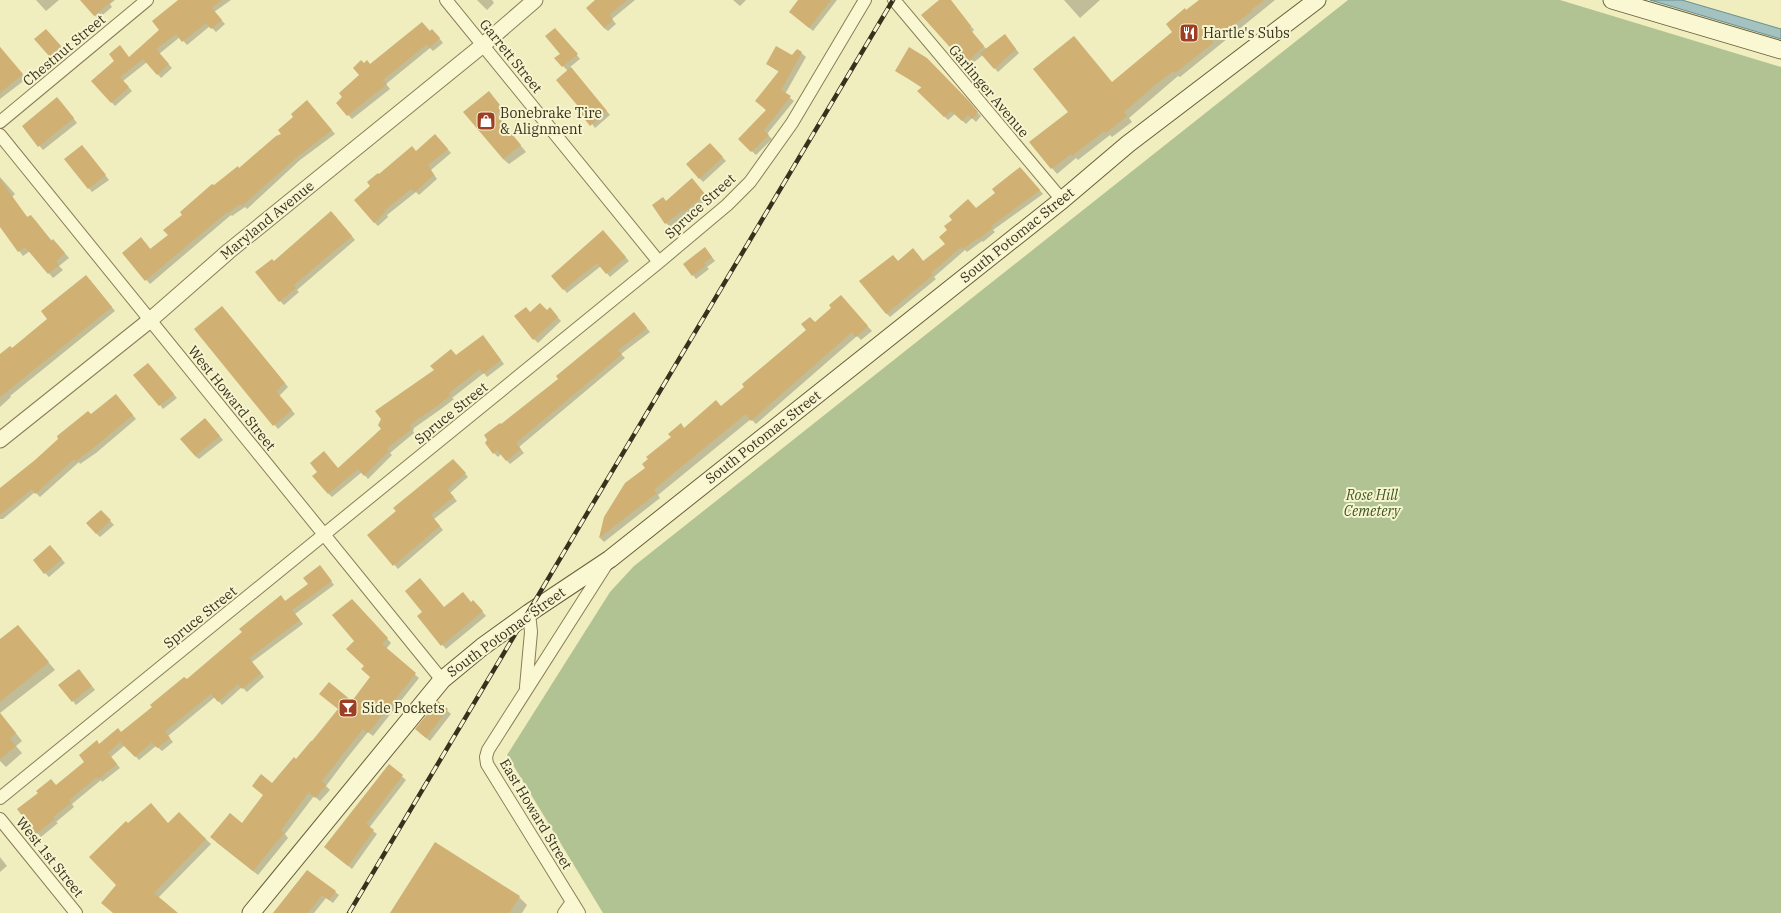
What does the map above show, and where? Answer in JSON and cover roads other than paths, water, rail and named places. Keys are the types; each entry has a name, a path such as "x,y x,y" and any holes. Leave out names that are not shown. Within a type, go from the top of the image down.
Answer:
{"main road":[{"name":"South Potomac Street","path":"251,913 406,722 442,680 482,647 610,558 1062,200 1128,144 1317,0"},
{"path":"1612,0 1781,50"}],"street":[{"name":"Chestnut Street","path":"0,122 147,0"},
{"name":"Garrett Street","path":"446,0 659,262"},
{"name":"Maryland Avenue","path":"0,440 149,321 228,251 482,45 534,0"},
{"name":"Spruce Street","path":"0,798 325,535 727,205 750,182 792,123 865,0"},
{"name":"Garlinger Avenue","path":"894,0 1062,200"},
{"name":"West Howard Street","path":"0,134 149,321 442,680"},
{"name":"East Howard Street","path":"578,913 487,764 486,757 488,750 526,689 610,558"},
{"name":"East Howard Street","path":"526,689 531,632 529,613"},
{"name":"West 1st Street","path":"0,819 76,913"},
{"path":"564,913 572,902"}],"water":[{"path":"1650,0 1682,0 1781,29 1781,39"}],"railway":[{"path":"349,913 893,0"}],"place":[{"name":"Hartle's Subs","path":"1189,33"},
{"name":"Bonebrake Tire & Alignment","path":"486,121"},
{"name":"Side Pockets","path":"348,708"}],"park label":[{"name":"Rose Hill Cemetery","path":"1372,504"}]}
